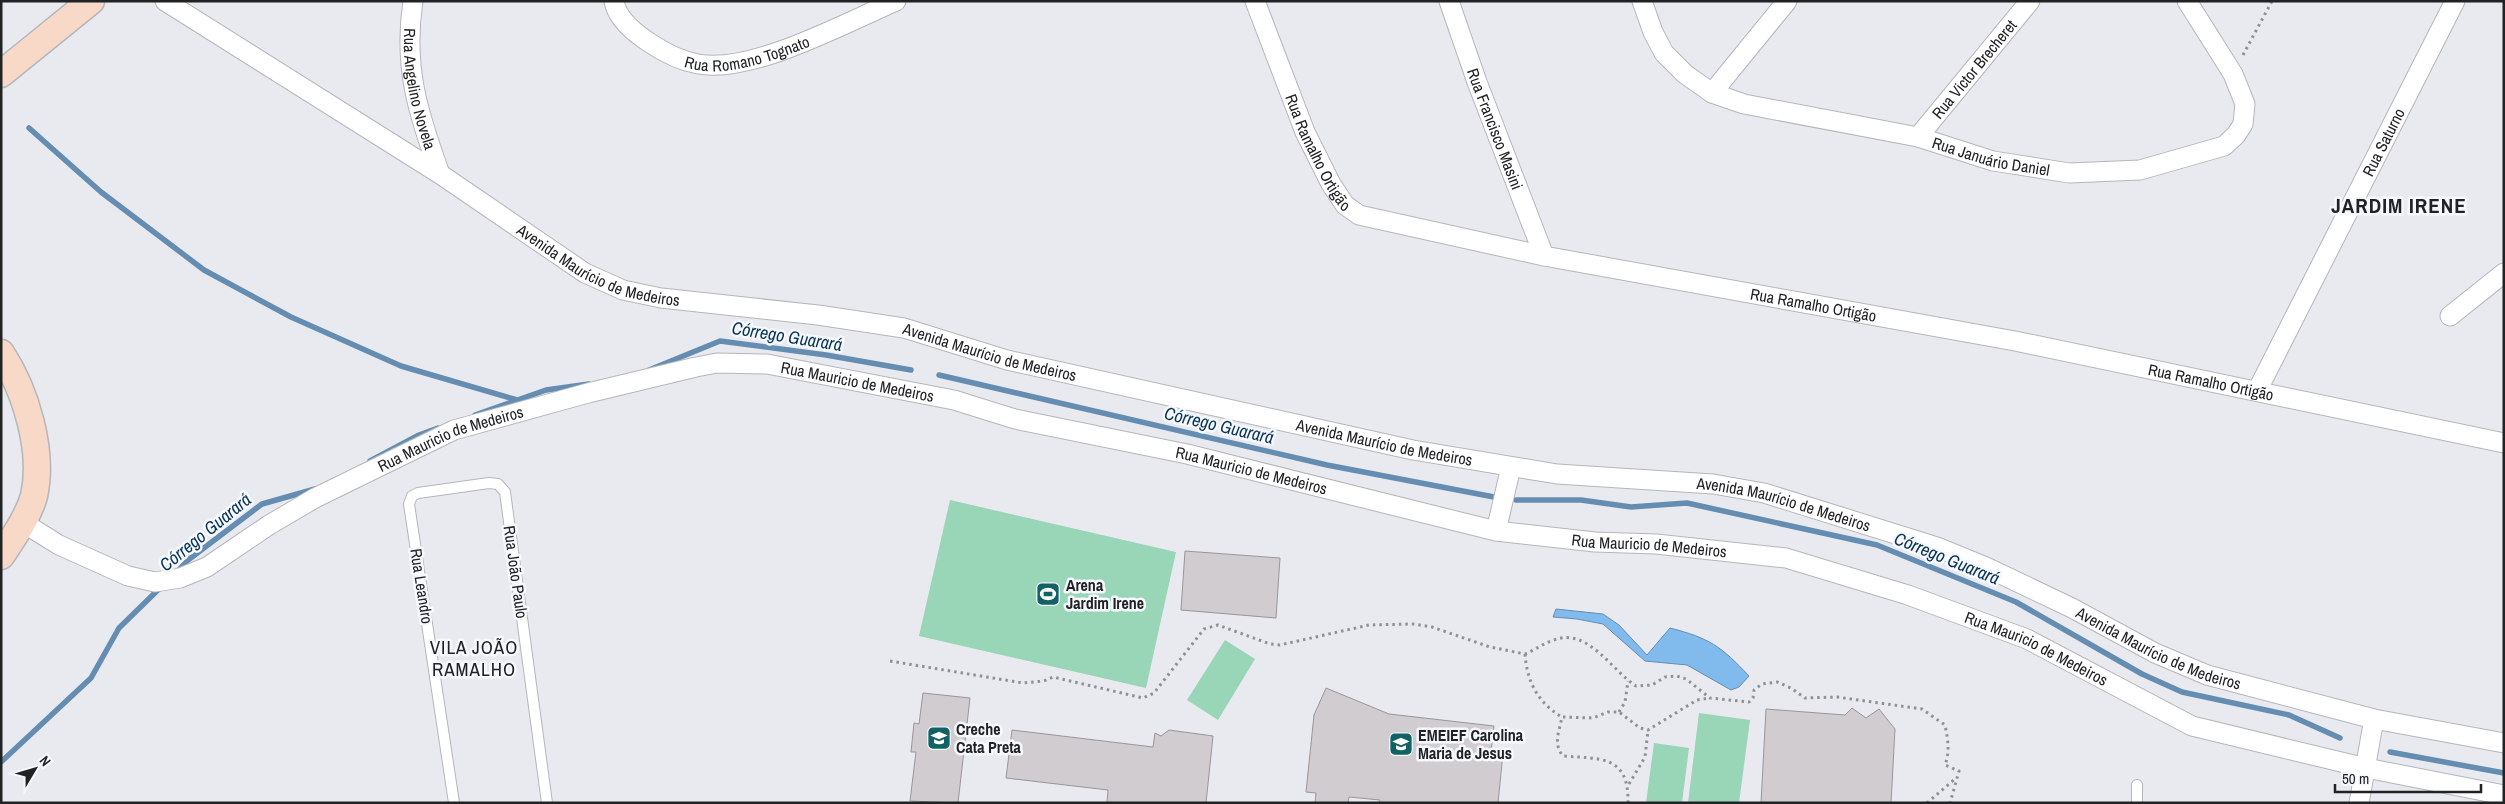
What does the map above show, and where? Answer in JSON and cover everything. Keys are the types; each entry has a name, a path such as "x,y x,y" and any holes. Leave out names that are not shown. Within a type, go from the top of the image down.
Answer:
{"street":[{"path":"1,74 91,1"},
{"name":"Avenida Maurício de Medeiros","path":"165,1 440,174 585,273 623,290 661,298 818,315 904,328 1007,360 1412,450 1557,474 1713,484 1764,493 1937,547 1978,563 2072,608 2155,653 2207,676 2374,719 2504,743"},
{"name":"Rua Angelino Novela","path":"414,1 410,26 410,71 421,123 440,174"},
{"name":"Rua Romano Tognato","path":"614,1 634,33 666,54 700,64 735,64 772,55 896,1"},
{"name":"Rua Ramalho Ortigão","path":"1255,1 1305,132 1331,184 1345,205 1359,214 1544,256 2015,341 2257,391 2399,423 2504,443"},
{"name":"Rua Francisco Masini","path":"1449,1 1477,82 1544,256"},
{"name":"Rua Januário Daniel","path":"1642,1 1653,32 1664,53 1685,74 1712,93 1744,104 1918,137 1993,161 2069,173 2140,170 2224,146 2236,135 2242,124 2245,104 2233,74 2187,1"},
{"path":"1712,93 1787,1"},
{"name":"Rua Victor Brecheret","path":"1918,137 2030,1"},
{"name":"Rua Saturno","path":"2257,391 2455,1"},
{"path":"2450,316 2504,273"},
{"path":"1,353 25,401 36,446 34,496 22,522 1,556"},
{"name":"Rua Mauricio de Medeiros","path":"22,522 94,563 128,576 155,582 180,578 207,567 269,525 315,498 454,430 588,393 696,367 724,363 768,364 954,400 1015,419 1187,454 1496,531 1595,542 1656,544 1786,558 1917,598 2027,639 2192,726 2366,768 2504,795"},
{"path":"1496,531 1511,467"},
{"path":"2359,803 2374,719"}],"lane":[{"name":"Rua João Paulo","path":"418,492 489,483 498,484 505,492 547,803"},
{"name":"Rua Leandro","path":"418,492 412,496 409,504 454,803"},
{"path":"2137,785 2137,803"}],"path":[{"path":"2233,74 2272,1"},
{"path":"890,661 1023,683 1044,681 1053,676 1144,698 1154,693 1200,633 1212,625 1218,625 1270,644 1280,645 1369,625 1413,624 1432,627 1490,647 1526,654 1554,639 1568,638 1584,641 1636,686 1652,685 1664,677 1677,676 1686,679 1710,698"},
{"path":"1526,654 1526,671 1535,692 1548,709 1562,717 1594,718 1608,712 1619,712 1640,728 1648,730 1697,700 1710,698 1748,702 1753,698 1754,690 1762,684 1777,682 1791,688 1805,698 1837,697 1922,709 1945,725 1949,749 1945,765 1959,771 1950,803"},
{"path":"1619,712 1625,702 1628,681"},
{"path":"1562,717 1557,737 1557,749 1563,756 1590,758 1616,765 1623,772 1629,784"},
{"path":"1628,803 1629,784 1645,757 1648,730"},
{"path":"1927,803 1956,778"}],"green space":[{"name":"Arena Jardim Irene","path":"950,500 1176,552 1146,688 919,636"},
{"path":"1225,640 1255,659 1218,720 1187,700"},
{"path":"1699,713 1750,720 1739,803 1688,803"},
{"path":"1654,743 1689,748 1682,803 1646,803"}],"water":[{"path":"1556,609 1603,614 1619,625 1647,655 1670,628 1695,636 1714,644 1749,676 1739,687 1731,690 1687,665 1645,661 1603,624 1553,617"}],"building":[{"path":"1185,551 1280,558 1276,618 1181,610"},
{"name":"EMEIEF Carolina Maria de Jesus","path":"1326,688 1389,714 1494,726 1491,751 1503,753 1498,803 1379,803 1380,800 1349,797 1348,803 1315,803 1316,793 1306,792 1314,715"},
{"name":"Creche Cata Preta","path":"923,693 970,698 958,803 910,801 916,752 911,752 914,723 919,724"},
{"path":"1852,708 1866,718 1879,709 1895,729 1891,803 1761,803 1766,709 1845,715"},
{"path":"1012,730 1153,747 1155,733 1161,736 1169,730 1213,736 1206,803 1107,803 1108,790 1006,778"}],"waterway":[{"name":"Córrego Guarará","path":"29,128 101,192 204,270 291,317 401,366 517,400"},
{"name":"Córrego Guarará","path":"649,370 720,341 826,355 911,370"},
{"name":"Córrego Guarará","path":"939,375 1327,465 1494,497"},
{"name":"Córrego Guarará","path":"475,415 546,390 589,384"},
{"name":"Córrego Guarará","path":"370,461 419,435 438,428"},
{"name":"Córrego Guarará","path":"176,573 188,560 262,504 315,489"},
{"name":"Córrego Guarará","path":"1516,500 1581,500 1631,507 1687,503 1877,545 2016,602 2142,674 2182,692 2289,715 2340,738"},
{"name":"Córrego Guarará","path":"1,762 91,678 119,628 162,586"},
{"name":"Córrego Guarará","path":"2390,752 2504,773"}],"place":[{"name":"Arena Jardim Irene","path":"1048,594"},
{"name":"Creche Cata Preta","path":"939,738"},
{"name":"EMEIEF Carolina Maria de Jesus","path":"1401,744"}],"district":[{"name":"JARDIM IRENE","path":"2399,205"},
{"name":"VILA JOÃO RAMALHO","path":"474,658"}]}
